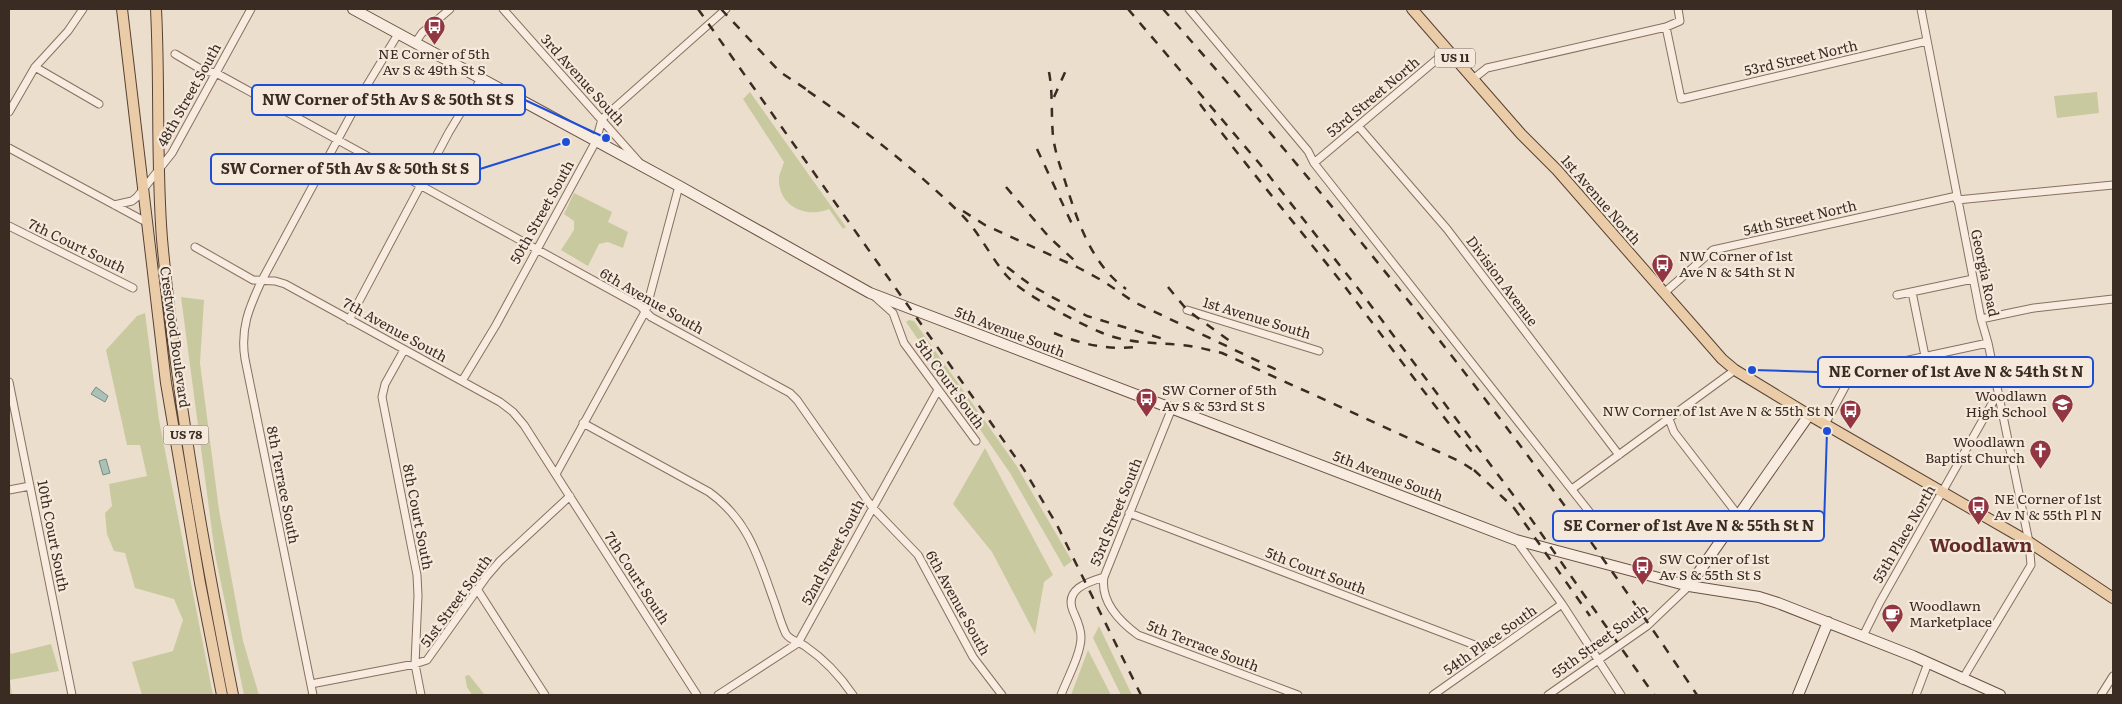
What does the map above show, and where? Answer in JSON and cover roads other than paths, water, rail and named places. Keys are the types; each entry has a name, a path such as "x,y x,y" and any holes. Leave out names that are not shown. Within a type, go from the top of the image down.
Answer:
{"main road":[{"name":"Crestwood Boulevard","path":"122,9 146,222 175,441 222,695"},
{"name":"1st Avenue North","path":"1412,9 1521,134 1557,170 1722,359 1735,370 2028,542 2113,598"},
{"name":"Crestwood Boulevard","path":"158,12 159,171 165,266 186,440 233,695"}],"street":[{"path":"9,112 35,67 68,31 82,11 73,9"},
{"name":"48th Street South","path":"143,190 176,147 251,9"},
{"name":"5th Avenue South","path":"353,9 679,186 870,293 1516,540"},
{"path":"415,43 422,33 450,9"},
{"name":"3rd Avenue South","path":"503,9 644,167"},
{"path":"602,119 726,9"},
{"path":"1189,9 1308,151 1314,163 1591,514"},
{"path":"1474,79 1487,68 1666,28 1680,21 1678,9"},
{"name":"Georgia Road","path":"1920,9 1981,319 1988,343 2028,542 2031,565 1962,680"},
{"name":"53rd Street North","path":"1666,28 1681,99 1927,41"},
{"name":"8th Terrace South","path":"313,695 243,351 243,334 246,317 262,282 339,141 366,87 398,34"},
{"name":"53rd Street North","path":"1314,163 1448,50"},
{"name":"6th Avenue South","path":"175,54 204,71 216,73 646,310 651,317 794,396 872,507 918,555 974,657 1002,695"},
{"path":"35,67 99,104"},
{"path":"349,320 449,132 481,79"},
{"name":"50th Street South","path":"462,382 596,141 602,119"},
{"name":"Division Avenue","path":"1359,127 1447,229 1620,455"},
{"path":"9,148 146,222"},
{"name":"54th Street North","path":"1664,293 1713,250 1957,198 2113,185"},
{"path":"556,474 646,310 679,186"},
{"path":"114,205 132,201 143,190"},
{"name":"7th Court South","path":"9,226 133,288"},
{"name":"7th Avenue South","path":"195,248 253,280 262,282 275,281 285,284 500,402 513,412 524,425 556,474"},
{"path":"1897,295 1973,279"},
{"path":"1912,292 1925,356"},
{"name":"5th Court South","path":"870,293 893,314 904,342 976,441"},
{"path":"1981,319 2034,308 2113,299"},
{"name":"1st Avenue South","path":"1187,310 1319,351"},
{"path":"1825,424 1853,372 1988,343"},
{"name":"8th Court South","path":"404,350 385,384 382,397 417,575 416,664 421,695"},
{"path":"1572,489 1735,370"},
{"name":"10th Court South","path":"9,382 72,695"},
{"name":"52nd Street South","path":"718,695 798,643 938,390"},
{"name":"55th Place North","path":"1863,636 1880,602 1998,393"},
{"name":"53rd Street South","path":"1061,695 1081,638 1079,625 1072,609 1072,597 1078,588 1087,582 1104,577 1172,408"},
{"path":"1689,586 1809,415"},
{"path":"1669,419 1674,432 1738,515"},
{"path":"584,423 709,492 726,506 740,521 754,546 786,633 791,639 806,646 832,669 853,695"},
{"name":"7th Court South","path":"556,474 697,695"},
{"path":"9,490 30,486"},
{"name":"51st Street South","path":"311,684 424,662 432,655 478,589 509,552 570,496"},
{"name":"5th Court South","path":"1129,513 1494,652"},
{"path":"1516,540 1689,586 1759,597 1863,636 2000,695"},
{"path":"1516,540 1562,604 1597,661 1621,695"},
{"name":"5th Terrace South","path":"1104,577 1103,593 1110,606 1124,624 1138,634 1298,695"},
{"name":"55th Street South","path":"1548,695 1647,626 1689,586"},
{"path":"478,589 544,695"},
{"name":"54th Place South","path":"1433,695 1562,604"},
{"path":"1798,695 1828,622"},
{"path":"1916,695 1928,663"},
{"path":"2102,695 2113,676"}],"railway":[{"path":"698,9 1023,468 1057,525 1141,695"},
{"path":"721,9 780,72 812,93"},
{"path":"1128,9 1259,163 1360,291 1529,516 1654,695"},
{"path":"1163,9 1305,174 1442,343 1573,517 1697,695"},
{"path":"1054,97 1067,68"},
{"path":"1049,72 1052,128 1056,153 1080,226 1103,267 1126,289"},
{"path":"808,91 868,134 925,181 961,214 1006,275 1024,291 1064,315 1120,339 1202,348 1222,353 1461,462 1478,473"},
{"path":"1200,104 1342,283 1477,458"},
{"path":"1037,149 1072,224"},
{"path":"1006,187 1049,237 1076,262"},
{"path":"963,211 985,225 1077,267 1103,281 1134,302 1279,371"},
{"path":"1007,267 1032,286 1087,316 1167,340"},
{"path":"1168,287 1187,310 1234,344"},
{"path":"1054,333 1094,345 1114,348 1135,347"},
{"path":"1474,470 1514,508"},
{"path":"1514,508 1590,616"}],"place":[{"name":"NE Corner of 5th Av S & 49th St S","path":"434,45"},
{"name":"NW Corner of 5th Av S & 50th St S","path":"606,138"},
{"name":"SW Corner of 5th Av S & 50th St S","path":"566,142"},
{"name":"NW Corner of 1st Ave N & 54th St N","path":"1663,283"},
{"name":"NE Corner of 1st Ave N & 54th St N","path":"1752,370"},
{"name":"SW Corner of 5th Av S & 53rd St S","path":"1146,417"},
{"name":"Woodlawn High School","path":"2063,423"},
{"name":"NW Corner of 1st Ave N & 55th St N","path":"1851,430"},
{"name":"SE Corner of 1st Ave N & 55th St N","path":"1827,431"},
{"name":"Woodlawn Baptist Church","path":"2041,469"},
{"name":"NE Corner of 1st Av N & 55th Pl N","path":"1978,526"},
{"name":"SW Corner of 1st Av S & 55th St S","path":"1643,586"},
{"name":"Woodlawn Marketplace","path":"1893,633"}],"district":[{"name":"Woodlawn","path":"1981,545"}]}
